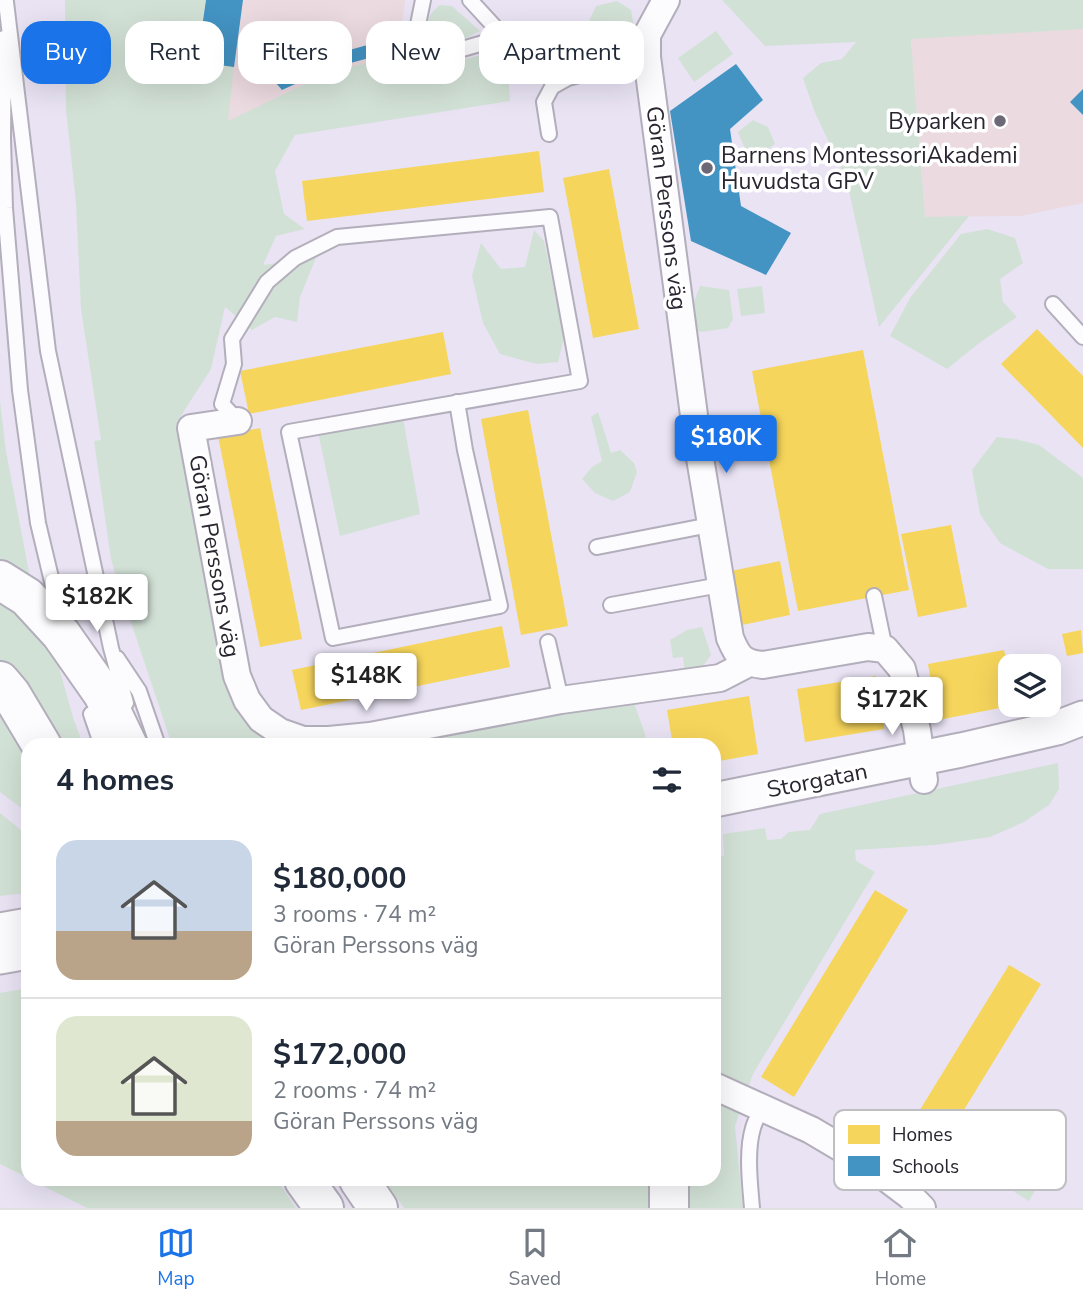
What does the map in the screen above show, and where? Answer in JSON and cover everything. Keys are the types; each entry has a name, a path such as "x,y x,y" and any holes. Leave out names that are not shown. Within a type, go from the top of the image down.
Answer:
{"main road":[{"path":"0,580 27,597 61,634 103,694 124,738"},
{"path":"0,681 37,738"},
{"path":"308,1186 324,1208"},
{"path":"363,1186 378,1208"},
{"path":"669,1186 669,1208"}],"street":[{"path":"647,46 666,0"},
{"name":"Göran Perssons väg","path":"647,46 710,525 730,638 736,652 747,664"},
{"name":"Göran Perssons väg","path":"238,421 191,428 237,676 247,701 261,719 280,732 297,738"},
{"name":"Göran Perssons väg","path":"350,738 561,700 720,678 747,664 763,666 868,647 885,649"},
{"path":"885,649 902,669 917,730 923,769"},
{"name":"Storgatan","path":"721,818 923,769 1083,718"},
{"name":"Storgatan","path":"721,799 923,769 1013,761 1083,740"},
{"path":"0,930 21,926"},
{"path":"0,957 21,953"},
{"path":"721,1089 811,1130 834,1144"},
{"path":"902,1190 922,1208"}],"lane":[{"path":"423,0 410,64 479,44"},
{"path":"470,0 489,21"},
{"path":"0,40 6,1"},
{"path":"6,1 2,63 5,208 20,390 38,523 59,611"},
{"path":"6,1 48,351 111,648 135,738"},
{"path":"549,134 544,102 552,87 647,46"},
{"name":"Göran Perssons väg","path":"238,421 222,404 234,364 232,339 267,282 295,258 337,237 550,216 580,381 457,402 289,432 333,638 500,606 457,402"},
{"path":"1053,304 1083,337"},
{"path":"698,446 763,432"},
{"path":"597,547 710,525"},
{"path":"611,605 720,585"},
{"path":"874,596 885,649"},
{"path":"548,642 561,700"},
{"path":"111,648 139,691 155,738"},
{"path":"91,714 99,738"},
{"path":"752,1208 751,1148 753,1129 762,1107"}],"shaded area":[{"path":"65,0 206,0 203,21 125,21 125,84 224,84 224,66 234,67 228,121 305,84 352,84 352,66 366,63 366,84 465,84 465,59 479,56 479,84 509,84 510,101 295,135 275,171 284,214 305,229 276,236 263,265 316,258 300,297 297,322 275,317 252,330 225,307 211,369 177,422 230,675 277,738 170,738 111,559 94,441 101,440 81,309 76,203 66,84 111,84 111,21 65,21"},
{"path":"206,0 405,0 402,21 366,21 366,63 352,66 352,21 238,21 238,84 305,84 227,122 208,84 224,84 224,21 203,21"},
{"path":"722,0 1083,0 1083,29 911,39 925,217 969,216 879,327 847,182 814,110 803,78 821,63 842,59 856,42 765,46"},
{"path":"617,1 631,10 633,21 589,21 596,6"},
{"path":"440,5 452,6 479,31 465,38 465,21 428,21"},
{"name":"Byparken","path":"1083,29 1083,203 1021,216 925,217 911,38"},
{"path":"716,31 733,54 694,82 678,58"},
{"path":"753,120 768,127 775,144 750,161 738,132"},
{"path":"987,229 1015,238 1023,263 1000,279 1003,302 1017,317 947,369 890,336 910,298 961,234"},
{"path":"534,230 544,241 564,338 558,362 537,364 500,354 483,323 472,276 481,243 501,269 525,267"},
{"path":"700,286 729,290 733,319 728,328 702,332 694,330 691,310"},
{"path":"762,286 765,313 741,316 737,289"},
{"path":"0,401 6,451 32,588 0,567"},
{"path":"598,412 611,453 620,450 634,463 637,472 630,492 613,501 595,493 582,479 592,467 602,461 591,417"},
{"path":"403,418 420,514 340,536 318,432"},
{"path":"997,437 1039,445 1083,478 1083,569 1048,569 1000,543 980,514 972,470"},
{"path":"0,597 52,643 80,738 57,738 28,692 0,660"},
{"path":"702,627 711,655 703,666 685,675 683,657 673,658 670,640 687,630"},
{"path":"633,700 645,738 419,738"},
{"path":"0,704 23,738 21,808 0,792"},
{"path":"1058,763 1059,789 1049,805 1024,822 990,837 935,845 855,850 856,861 875,872 753,1074 735,1126 743,1208 684,1208 683,1186 721,1186 723,834 765,828 767,840 781,839 789,832 810,830 820,814"},
{"path":"0,813 21,830 21,894 0,896"},
{"path":"21,989 21,1174 0,1164 0,993"},
{"path":"43,1186 281,1186 296,1208 87,1208"},
{"path":"388,1186 652,1186 651,1208 404,1208"},
{"path":"1011,1190 1036,1190 1029,1201"}],"building: Homes":[{"path":"539,151 544,192 307,221 302,181"},
{"path":"609,169 639,329 593,338 563,178"},
{"path":"1037,329 1083,376 1083,448 1001,364"},
{"path":"443,332 451,374 249,414 240,371"},
{"path":"863,350 909,590 798,611 752,371"},
{"path":"528,410 568,626 521,635 481,419"},
{"path":"260,428 302,639 260,647 218,436"},
{"path":"951,525 967,607 918,617 901,534"},
{"path":"780,561 790,615 742,625 731,571"},
{"path":"502,626 510,667 301,710 292,670"},
{"path":"1081,630 1083,653 1067,656 1062,634"},
{"path":"1004,650 1005,654 998,654 998,708 938,720 928,664"},
{"path":"876,676 884,729 805,742 797,689"},
{"path":"749,696 758,754 721,761 721,738 672,738 667,710"},
{"path":"875,890 908,910 794,1097 761,1077"},
{"path":"1009,965 1041,984 964,1110 920,1110"}],"building: Schools":[{"path":"206,0 243,0 240,21 238,21 234,67 224,66 224,21 203,21"},
{"path":"366,45 366,59 352,63 352,49"},
{"name":"Barnens MontessoriAkademi Huvudsta GPV","path":"736,64 763,100 730,129 741,206 791,233 766,275 691,241 670,111"},
{"path":"277,84 295,84 282,90"},
{"path":"1083,89 1083,115 1070,102"}],"place":[{"name":"Byparken","path":"1000,121"},
{"name":"Barnens MontessoriAkademi Huvudsta GPV","path":"707,168"}]}
